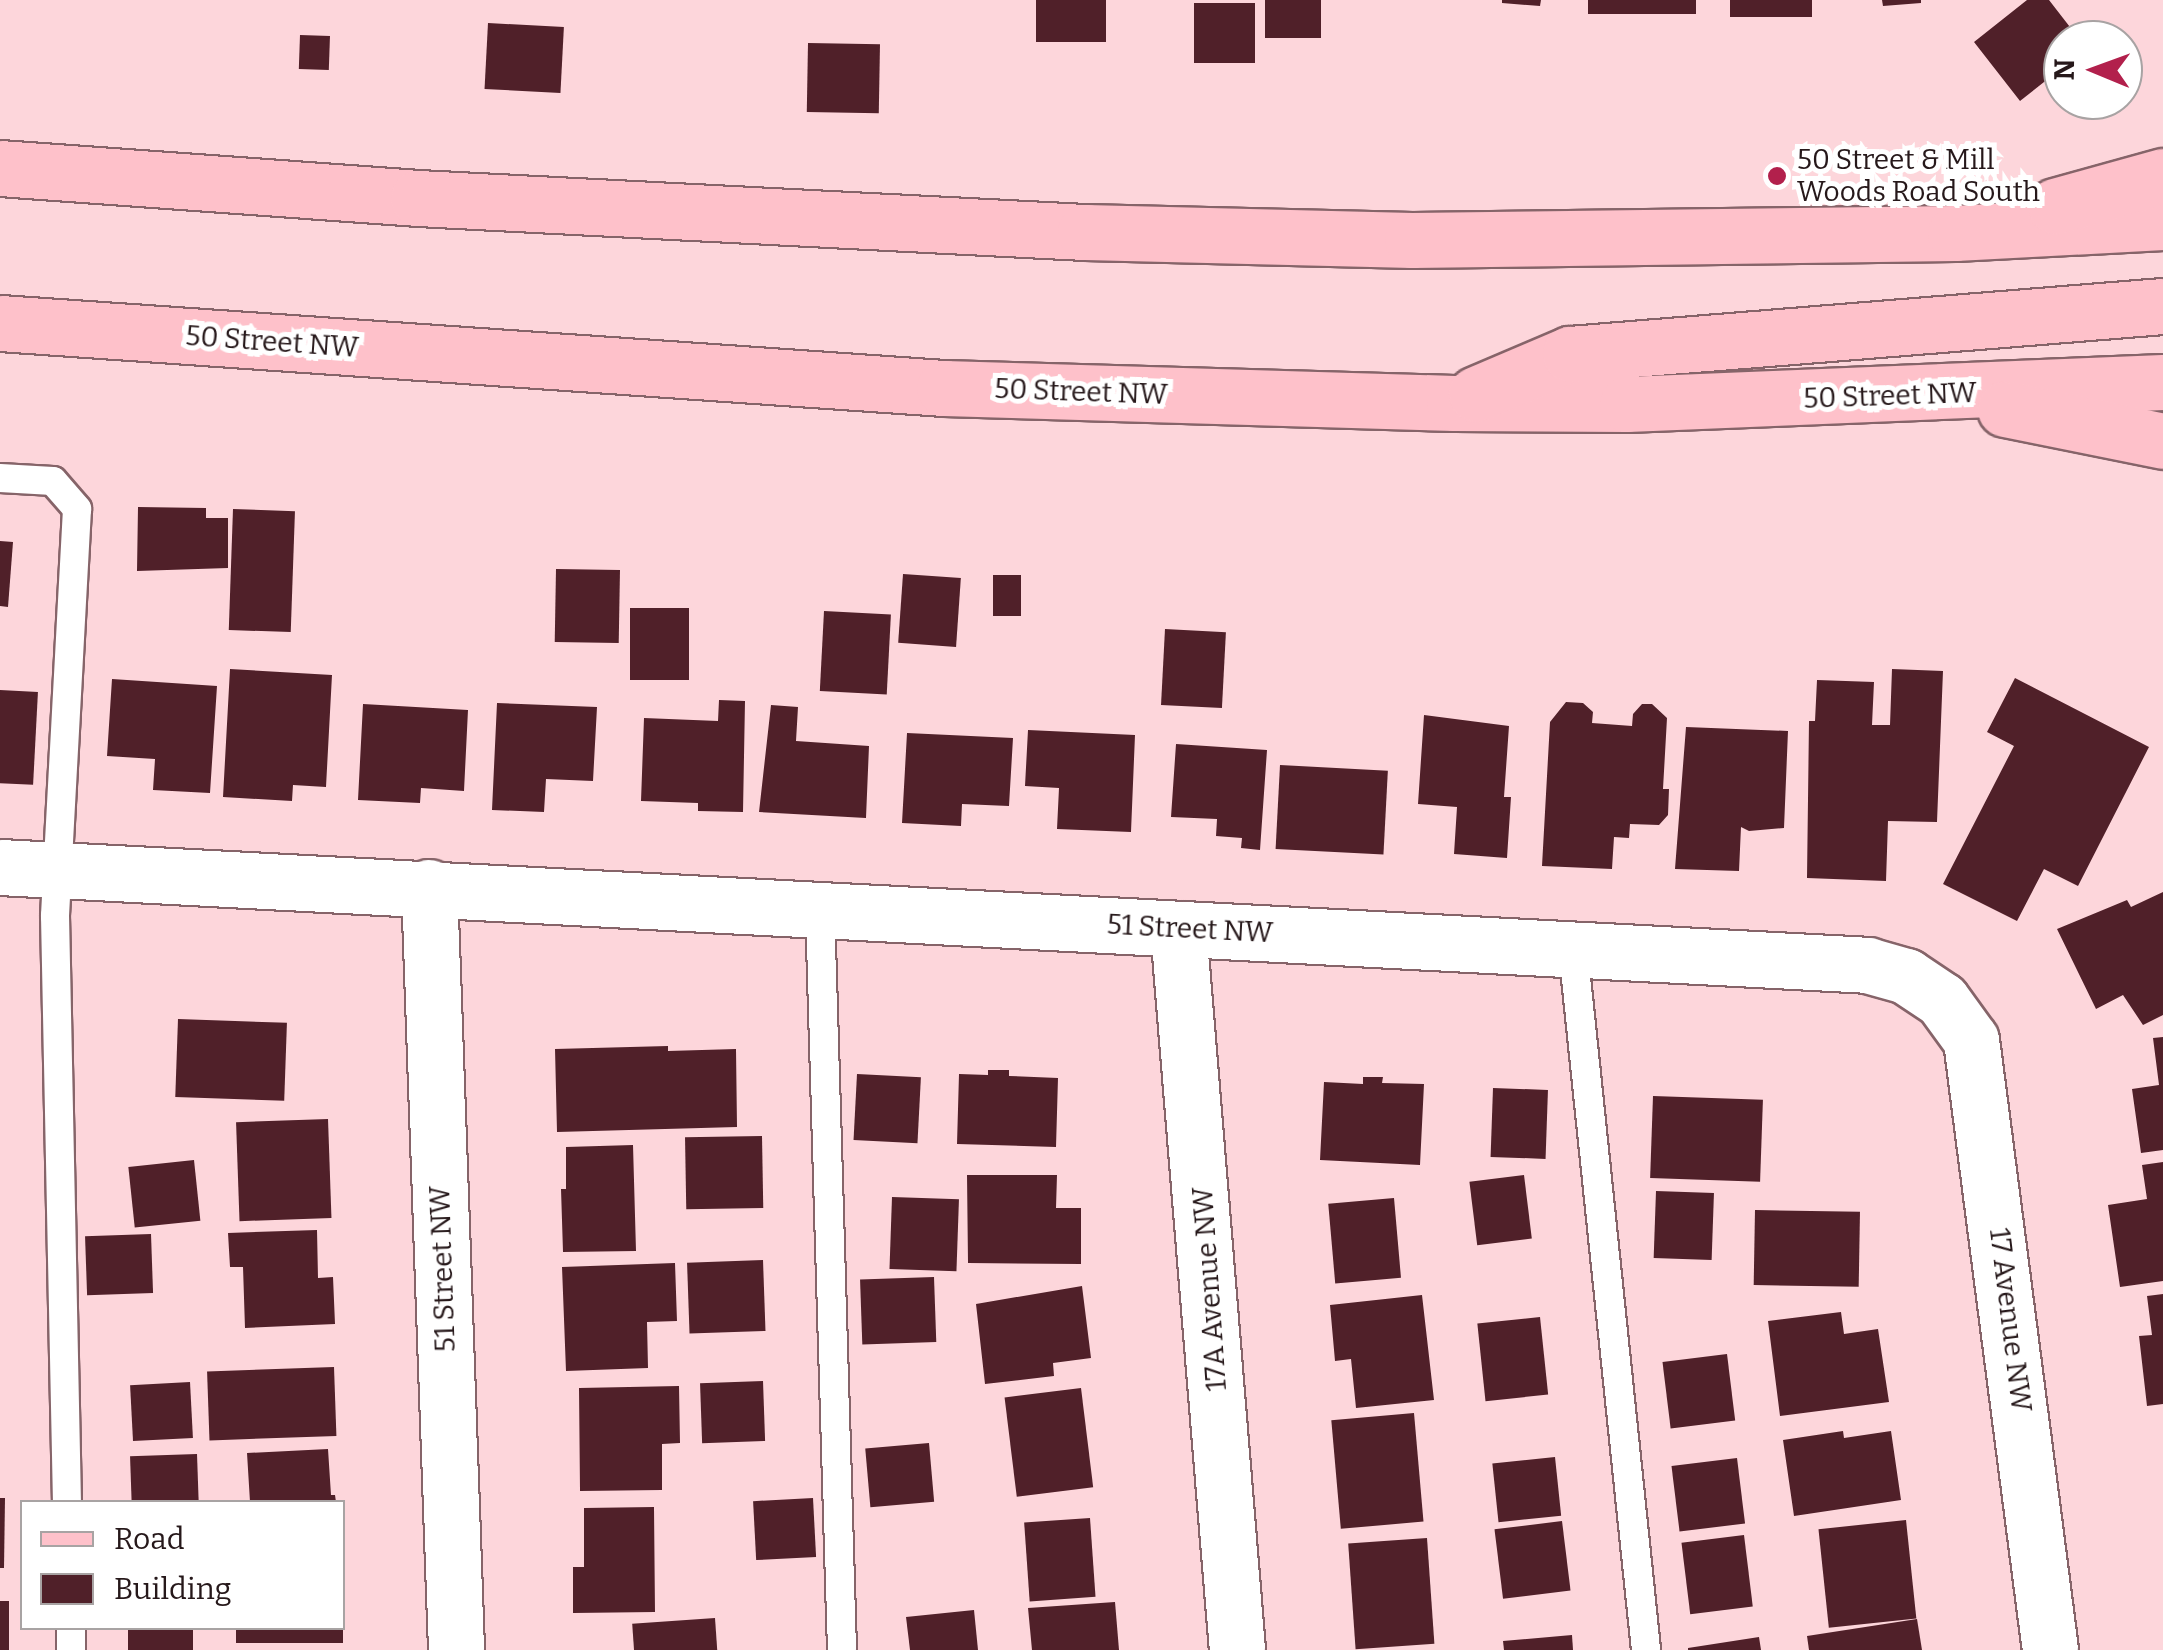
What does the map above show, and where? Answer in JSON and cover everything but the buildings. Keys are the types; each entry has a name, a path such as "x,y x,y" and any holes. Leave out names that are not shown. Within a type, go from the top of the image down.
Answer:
{"main road":[{"path":"0,168 418,198 1085,232 1412,240 1955,234 2163,222"},
{"path":"1955,234 2163,176"},
{"path":"1454,403 1570,354 2163,306"},
{"name":"50 Street NW","path":"0,323 944,388 1454,403 1627,404 1939,395 2163,382"},
{"path":"1939,395 2163,441"}],"street":[{"name":"51 Street NW","path":"0,868 430,887 1867,965 1906,976 1942,1000"},
{"name":"51 Street NW","path":"430,887 456,1650"},
{"name":"17A Avenue NW","path":"1178,928 1238,1650"},
{"name":"17 Avenue NW","path":"1942,1000 1972,1040 1980,1082 2050,1650"}],"lane":[{"path":"0,478 52,481 77,509 56,870 67,1500"},
{"path":"820,909 842,1650"},
{"path":"1573,948 1646,1650"}],"place":[{"name":"50 Street & Mill Woods Road South","path":"1777,176"}]}
